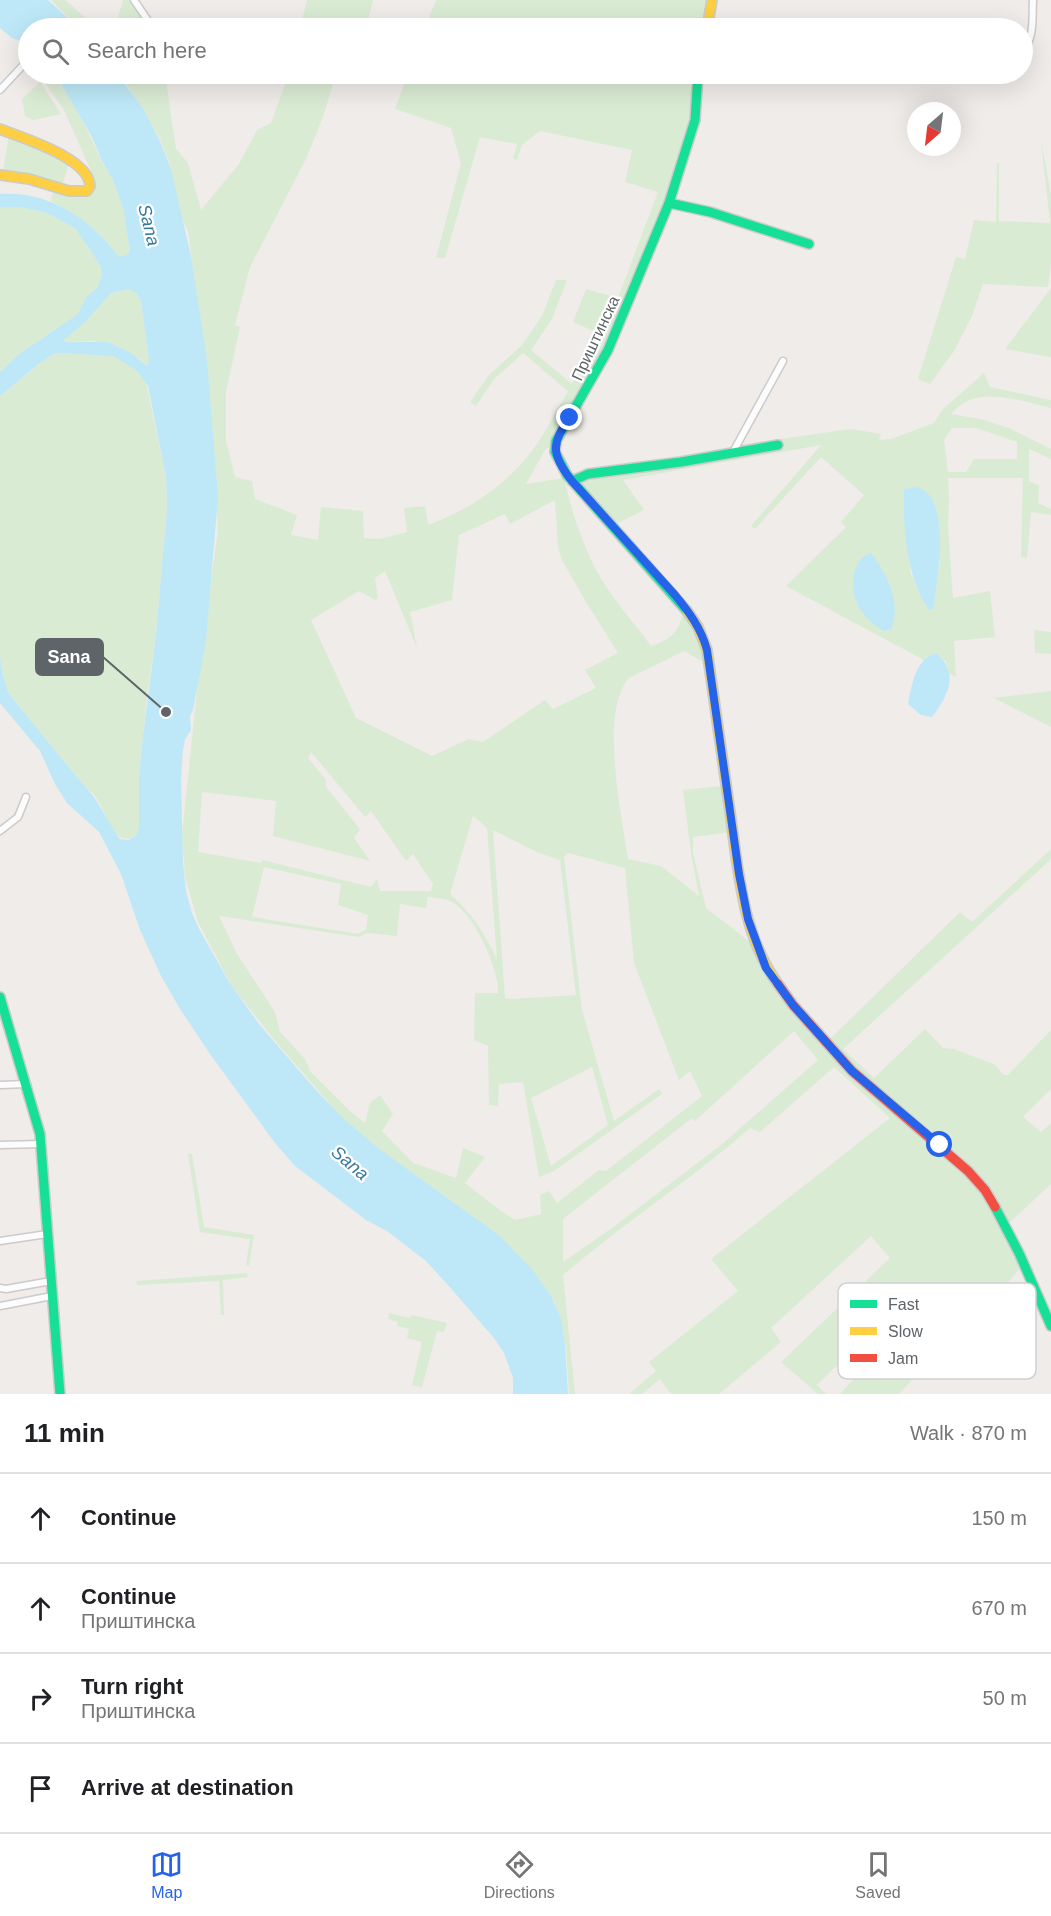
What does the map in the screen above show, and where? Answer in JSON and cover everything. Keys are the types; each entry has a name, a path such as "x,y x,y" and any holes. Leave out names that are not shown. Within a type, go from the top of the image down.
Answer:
{"street":[{"path":"134,0 146,18"},
{"path":"709,18 712,0"},
{"path":"1033,0 1033,18"},
{"path":"0,90 18,71"},
{"name":"Приштинска","path":"697,84 695,120 669,202 608,350 556,441 555,452 572,481 675,595 693,618 703,636 748,919 766,968 778,988 831,1049 871,1088 940,1145 985,1190 998,1210 1032,1283"},
{"path":"0,129 58,154 80,168 88,176 90,186 87,191 80,193 0,175"},
{"path":"669,202 710,212 809,244"},
{"path":"733,453 783,361"},
{"path":"572,481 588,474 681,462 778,445"},
{"path":"0,831 18,817 26,797"},
{"path":"0,997 3,1017 27,1084 40,1134 60,1394"},
{"path":"0,1085 27,1084"},
{"path":"0,1145 41,1144"},
{"path":"0,1241 47,1234"},
{"path":"0,1288 51,1281"},
{"name":"Приштинска","path":"1036,1292 1051,1326"},
{"path":"0,1306 52,1296"}],"green space":[{"path":"51,0 65,0 86,18 68,18"},
{"path":"123,0 134,0 146,18 118,18"},
{"path":"307,0 373,0 368,18 302,18"},
{"path":"436,0 708,0 705,18 429,18"},
{"path":"38,84 41,84 61,114 33,120 25,116 22,99"},
{"path":"46,84 60,84 74,105 114,181 123,207 129,237 129,253 124,257 119,257 88,225 51,201 54,188 81,196 91,171 64,110"},
{"path":"126,84 166,84 176,149 188,163 201,210 239,164 257,130 271,123 285,84 333,84 306,159 250,267 235,325 240,327 226,392 226,441 235,477 252,481 255,499 297,515 291,535 318,540 321,507 363,511 364,538 380,539 407,532 404,508 425,506 428,525 472,504 498,486 532,451 568,391 523,353 494,379 476,406 470,402 489,375 522,345 542,316 556,280 567,280 552,319 531,350 572,384 598,333 573,322 586,289 618,298 658,192 625,182 632,150 540,131 522,145 517,160 513,159 517,144 480,137 445,258 436,258 461,163 451,128 395,109 404,84 695,84 691,123 663,209 612,336 552,445 545,450 526,484 564,478 577,525 596,570 651,646 665,640 675,632 681,621 683,606 699,629 707,664 684,651 629,678 620,694 615,715 615,765 628,859 661,866 699,896 683,790 723,786 731,832 693,837 693,853 706,908 755,946 836,1057 981,1187 1023,1265 1008,1283 864,1283 890,1258 871,1236 771,1328 781,1342 719,1394 671,1394 660,1379 642,1394 629,1394 656,1371 649,1362 738,1291 711,1259 890,1118 834,1067 760,1132 750,1128 563,1275 575,1394 569,1394 566,1348 555,1303 529,1269 493,1233 369,1144 336,1111 276,1042 231,985 198,922 185,877 182,835 200,661 218,530 190,244 188,231 168,189 171,167 160,139","holes":["555,500 558,547 562,560 618,653 585,670 596,688 553,709 545,700 483,742 469,739 432,756 356,718 311,620 359,591 375,600 378,598 375,578 385,571 417,648 410,612 452,600 459,535 505,514 510,524","311,752 365,817 371,811 406,861 413,854 433,884 431,891 380,891 377,879 371,887 262,860 261,863 198,852 202,792 276,801 273,836 370,861 354,838 360,829 326,787 326,780 308,758","473,816 487,828 497,959 477,924 466,909 450,894","493,830 537,852 560,860 576,995 505,998","568,853 625,868 634,963 679,1080 690,1071 702,1096 606,1171 599,1170 557,1203 549,1191 540,1195 541,1214 515,1220 465,1183 485,1157 463,1148 456,1178 413,1163 382,1131 393,1114 380,1095 370,1103 365,1123 310,1071 305,1059 280,1032 275,1012 237,954 219,916 359,937 368,933 397,936 400,904 426,908 428,897 447,900 460,908 469,917 484,943 497,983 498,993 475,993 474,1040 488,1046 489,1105 498,1106 499,1084 523,1082 539,1177 554,1171 662,1094 659,1089 614,1121 582,1010 564,857","264,867 341,884 338,905 368,915 366,930 358,934 252,917","794,1031 818,1060 721,1145 612,1228 563,1262 563,1219 692,1118 695,1121","592,1067 608,1125 551,1166 531,1098"]},
{"path":"9,135 69,163 62,186 3,172"},
{"path":"1041,140 1051,195 1051,263 1048,287 983,284 972,316 954,351 930,384 918,379 956,257 965,259 974,220 996,222 997,163 999,163 999,221 1050,223"},
{"path":"0,207 19,207 45,212 75,228 100,265 102,275 97,288 90,293 78,314 19,354 0,372"},
{"path":"1051,288 1051,357 1005,349"},
{"path":"128,289 136,293 141,301 149,360 147,366 138,358 96,341 65,342 64,340 111,293"},
{"path":"99,346 139,369 146,382 166,477 167,509 164,546 139,775 139,826 136,836 129,839 117,835 96,798 9,694 0,657 0,396 54,352"},
{"path":"984,373 990,387 1051,400 1051,408 1011,399 984,397 972,399 951,414 980,419 1009,428 1051,449 1051,459 1029,449 1029,481 1039,486 1038,503 1051,509 1051,515 1031,512 1027,558 1021,557 1023,478 948,478 948,527 953,598 990,591 995,637 954,641 956,677 949,673 946,661 928,656 924,660 786,586 846,527 841,522 864,495 821,457 755,529 751,526 821,445 623,480 644,510 616,524 579,481 580,478 761,449 759,442 851,429 881,434 879,440 891,439 934,423 942,410","holes":["952,428 976,428 1017,442 1017,459 974,459 966,472 948,472 944,440","904,489 940,561 933,609 911,574 904,511"]},
{"path":"1034,630 1051,632 1051,654 1035,653"},
{"path":"1051,691 1051,727 994,698"},
{"path":"1051,849 1049,861 843,1049 874,1078 925,1029 943,1048 954,1049 994,1064 1004,1075 1008,1075 1051,1030 1051,1089 1023,1117 1041,1132 1051,1123 1051,1184 1009,1223 989,1188 962,1158 881,1090 829,1040 960,912 972,922"},
{"path":"188,1154 192,1154 204,1227 254,1235 249,1266 246,1265 250,1239 200,1232"},
{"path":"247,1273 248,1277 223,1280 224,1315 221,1315 219,1281 137,1285 136,1281"},
{"path":"838,1308 838,1364 817,1385 826,1394 818,1394 781,1362"},
{"path":"389,1313 410,1318 412,1315 447,1323 444,1332 437,1331 422,1387 412,1385 422,1342 407,1338 409,1329 397,1326 398,1322 388,1319"},
{"path":"853,1379 913,1379 899,1394 840,1394"}],"water":[{"path":"0,0 48,0 67,18 18,18 18,40 0,28"},
{"path":"61,84 125,84 142,107 160,141 171,169 191,256 207,360 218,497 206,641 190,716 191,730 185,739 183,750 181,779 183,863 186,891 192,913 229,982 259,1024 315,1089 343,1118 378,1148 500,1236 532,1269 550,1294 561,1318 568,1394 513,1394 513,1378 504,1353 494,1338 426,1261 387,1231 366,1220 295,1166 275,1143 210,1054 161,976 140,930 121,874 99,832 67,803 55,784 40,751 0,703 0,657 9,694 92,795 120,839 128,840 136,836 139,826 139,775 156,634 167,509 166,477 148,386 136,370 113,356 55,353 0,396 0,372 19,354 78,314 87,296 97,288 102,275 100,265 75,228 45,212 19,207 0,207 0,194 18,194 52,202 82,219 108,243 119,257 127,255 130,250 123,208 113,180 92,137","holes":["128,289 136,293 141,301 149,360 147,366 131,353 108,342 65,342 64,340 85,322 111,293"]},
{"path":"919,487 929,495 935,506 940,534 937,583 933,609 929,610 915,582 905,536 904,489"},
{"path":"871,553 887,579 894,599 894,619 891,629 884,631 863,613 858,606 853,589 858,564 863,557"},
{"path":"936,653 948,668 950,676 947,693 932,717 921,715 908,704 919,667 929,656"}],"traffic: fast":[{"path":"687,611 567,475 555,452 556,441 608,350 669,203 695,120 697,84"},
{"path":"669,203 710,212 809,244"},
{"path":"572,481 588,474 681,462 778,445"},
{"path":"0,997 40,1134 60,1394"},
{"path":"995,1207 1032,1283"},
{"path":"1036,1292 1051,1326"}],"traffic: slow":[{"path":"709,18 712,0"},
{"path":"0,129 67,158 87,176 90,186 87,191 69,191 29,179 0,175"},
{"path":"687,611 698,627 707,650 743,898 756,943 778,984"}],"traffic: jam":[{"path":"778,984 793,1005 852,1071 968,1171 985,1190 995,1207"}],"place":[{"name":"Sana","path":"166,712"}],"route":[{"path":"570,418 561,430 555,446 561,467 689,611 703,636 707,650 739,874 748,919 766,968 778,988 852,1071 940,1145"}]}
